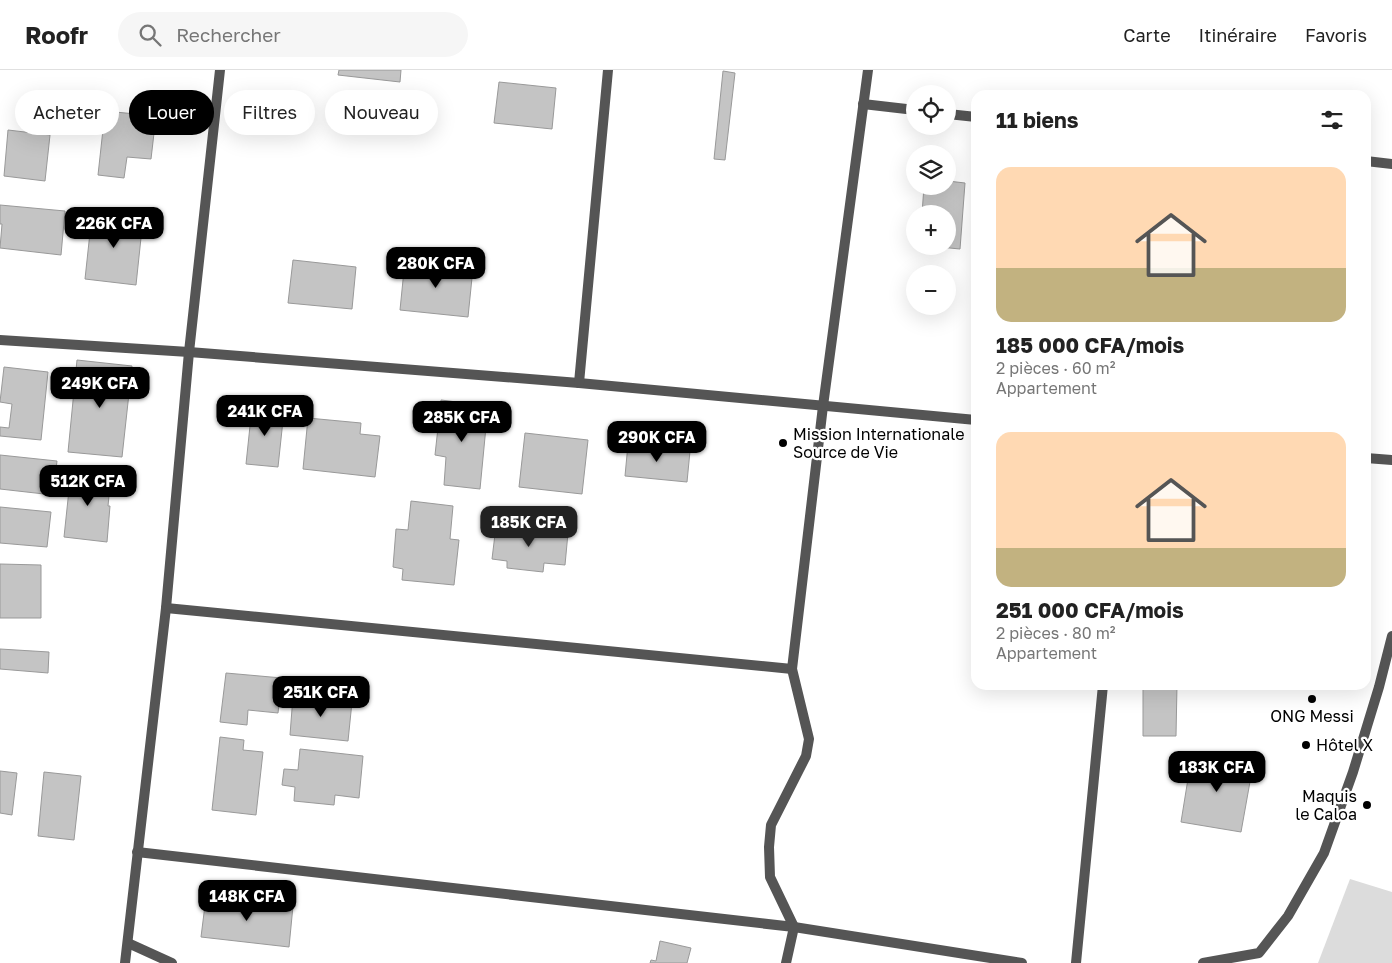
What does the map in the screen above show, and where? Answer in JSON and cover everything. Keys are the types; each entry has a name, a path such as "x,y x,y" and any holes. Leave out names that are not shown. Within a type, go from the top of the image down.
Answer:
{"street":[{"path":"125,963 166,608 189,352 220,70"},
{"path":"580,383 608,70"},
{"path":"786,963 794,927 770,876 769,847 771,825 806,756 809,738 792,669 823,406 868,70"},
{"path":"863,104 906,109"},
{"path":"956,115 971,116"},
{"path":"1371,162 1392,164"},
{"path":"0,340 189,352 580,383 971,420"},
{"path":"1371,458 1392,460"},
{"path":"166,608 792,669"},
{"path":"1203,963 1259,953 1288,916 1324,853 1353,772 1379,687 1392,636"},
{"path":"1076,963 1103,690"},
{"path":"137,852 794,927 1022,963"},
{"path":"128,943 172,963"}],"shaded area":[{"path":"1350,879 1392,892 1392,963 1318,963"}],"building":[{"path":"339,70 401,70 400,82 338,75"},
{"path":"723,71 735,73 725,160 714,159"},
{"path":"499,82 556,88 552,129 494,123"},
{"path":"119,112 129,113 129,135 154,135 151,159 127,157 124,178 98,175 102,135 119,135"},
{"path":"8,130 15,131 15,135 50,135 45,181 4,176"},
{"path":"956,182 965,183 960,249 956,249 956,205 923,205 923,195 956,195"},
{"path":"0,205 65,211 61,255 0,248 2,224 0,224"},
{"path":"92,214 143,219 136,285 85,279"},
{"path":"293,260 356,267 352,309 288,303"},
{"path":"405,260 473,268 468,317 400,310"},
{"path":"77,360 132,366 122,457 68,452"},
{"path":"4,367 48,372 41,440 0,436 0,427 9,428 12,404 0,402"},
{"path":"441,400 488,406 480,489 444,485 446,457 435,455"},
{"path":"252,407 284,411 278,467 246,464"},
{"path":"308,418 361,423 360,434 380,436 375,477 303,469"},
{"path":"525,433 588,440 582,494 519,487"},
{"path":"628,444 690,451 687,482 625,476"},
{"path":"0,455 57,461 53,495 0,489"},
{"path":"71,471 111,475 107,542 64,537"},
{"path":"411,501 453,506 450,539 459,540 454,585 402,580 403,569 393,567 396,529 408,530"},
{"path":"0,507 51,512 47,547 0,543"},
{"path":"496,526 568,533 565,565 544,563 543,572 507,568 507,561 492,559"},
{"path":"0,564 41,565 41,618 0,618"},
{"path":"0,649 49,652 48,673 0,669"},
{"path":"226,673 282,678 278,713 248,710 247,725 220,722"},
{"path":"1143,690 1177,690 1176,736 1143,736"},
{"path":"293,696 352,702 348,741 290,735"},
{"path":"220,737 244,740 243,750 263,752 256,815 212,810"},
{"path":"300,749 363,756 359,798 335,795 334,805 294,801 295,787 282,785 284,769 298,770"},
{"path":"1192,754 1253,765 1241,832 1181,822"},
{"path":"0,771 17,773 12,815 0,813"},
{"path":"44,772 81,776 74,840 38,836"},
{"path":"206,897 293,906 289,947 201,937"},
{"path":"660,941 691,948 687,963 650,963 651,960 656,961"}],"place":[{"name":"Mission Internationale Source de Vie","path":"783,443"},
{"name":"ONG Messi","path":"1312,699"},
{"name":"Hôtel X","path":"1306,745"},
{"name":"Maquis le Caloa","path":"1367,805"}]}
